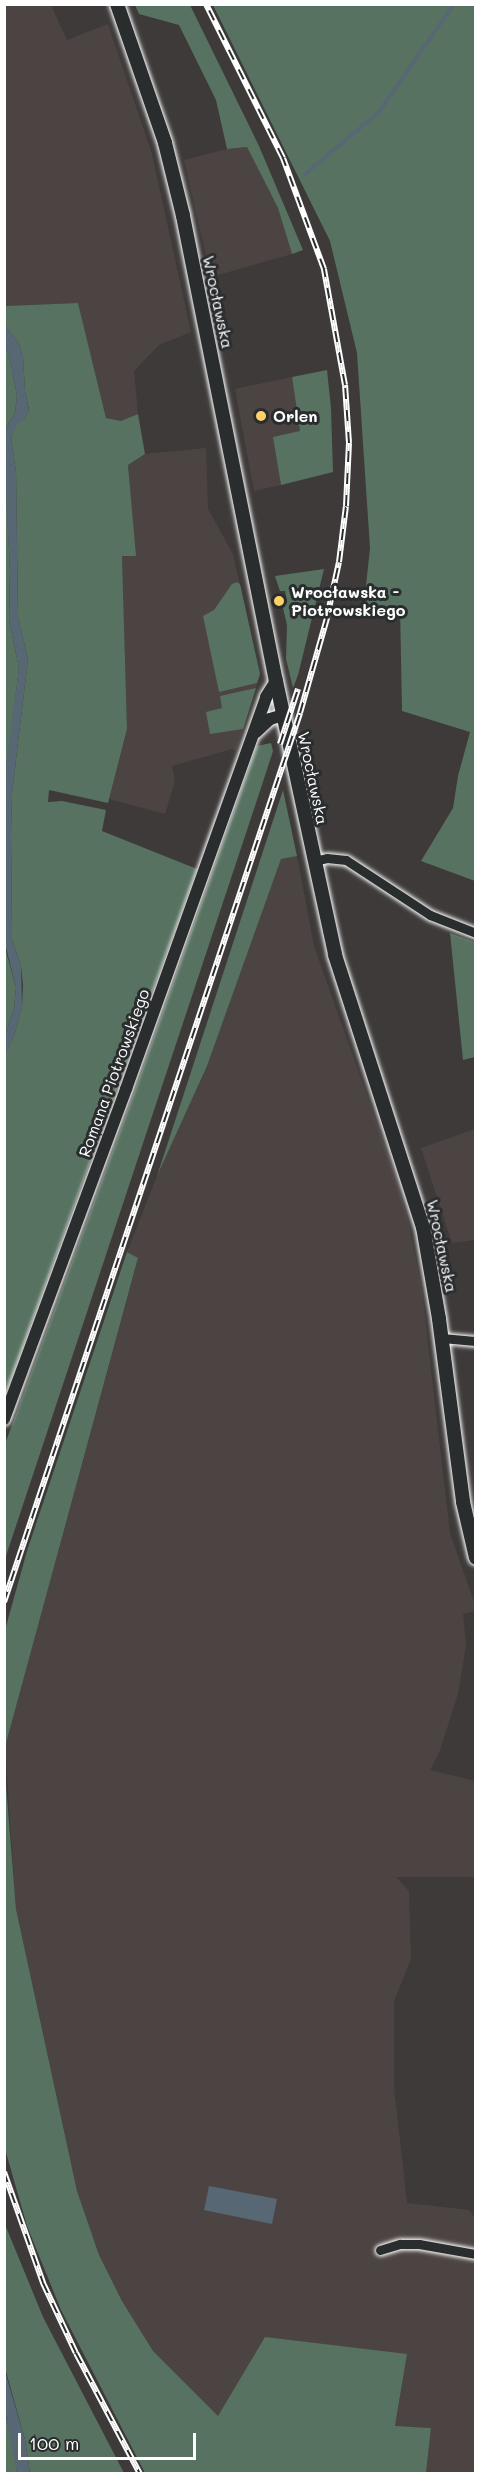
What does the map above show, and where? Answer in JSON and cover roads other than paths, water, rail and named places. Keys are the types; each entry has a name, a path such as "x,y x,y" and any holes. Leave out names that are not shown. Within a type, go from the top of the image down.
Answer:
{"main road":[{"name":"Wrocławska","path":"117,4 162,132 175,179 283,716 314,861 343,980 418,1210 431,1269 476,1558"}],"street":[{"name":"Romana Piotrowskiego","path":"4,1419 266,697 276,681"},
{"path":"251,738 261,724 283,716"},
{"path":"314,861 327,858 346,860 430,915 476,933"},
{"path":"441,1338 476,1341"},
{"path":"380,2250 400,2244 419,2244 476,2254"}],"water":[{"path":"5,325 19,344 23,357 29,411 16,426 11,438 16,472 18,617 28,659 12,793 11,833 12,939 21,966 22,1007 14,1036 5,1056 5,1035 14,1009 16,987 5,944 4,781 19,668 9,620 10,571 4,460 5,430 15,413 17,395 9,355 5,347"},
{"path":"209,2186 277,2199 272,2224 204,2210"},
{"path":"4,2368 25,2440 30,2473 17,2473 5,2411"}],"waterway":[{"path":"305,174 378,113 454,4"}],"railway":[{"path":"4,1602 300,713 326,622 339,562 346,506 349,443 345,385 324,269 283,158 206,4"},
{"path":"280,744 298,689"},
{"path":"4,2172 43,2283 76,2353 140,2474"}],"place":[{"name":"Orlen","path":"261,416"},
{"name":"Wrocławska - Piotrowskiego","path":"279,601"}]}
